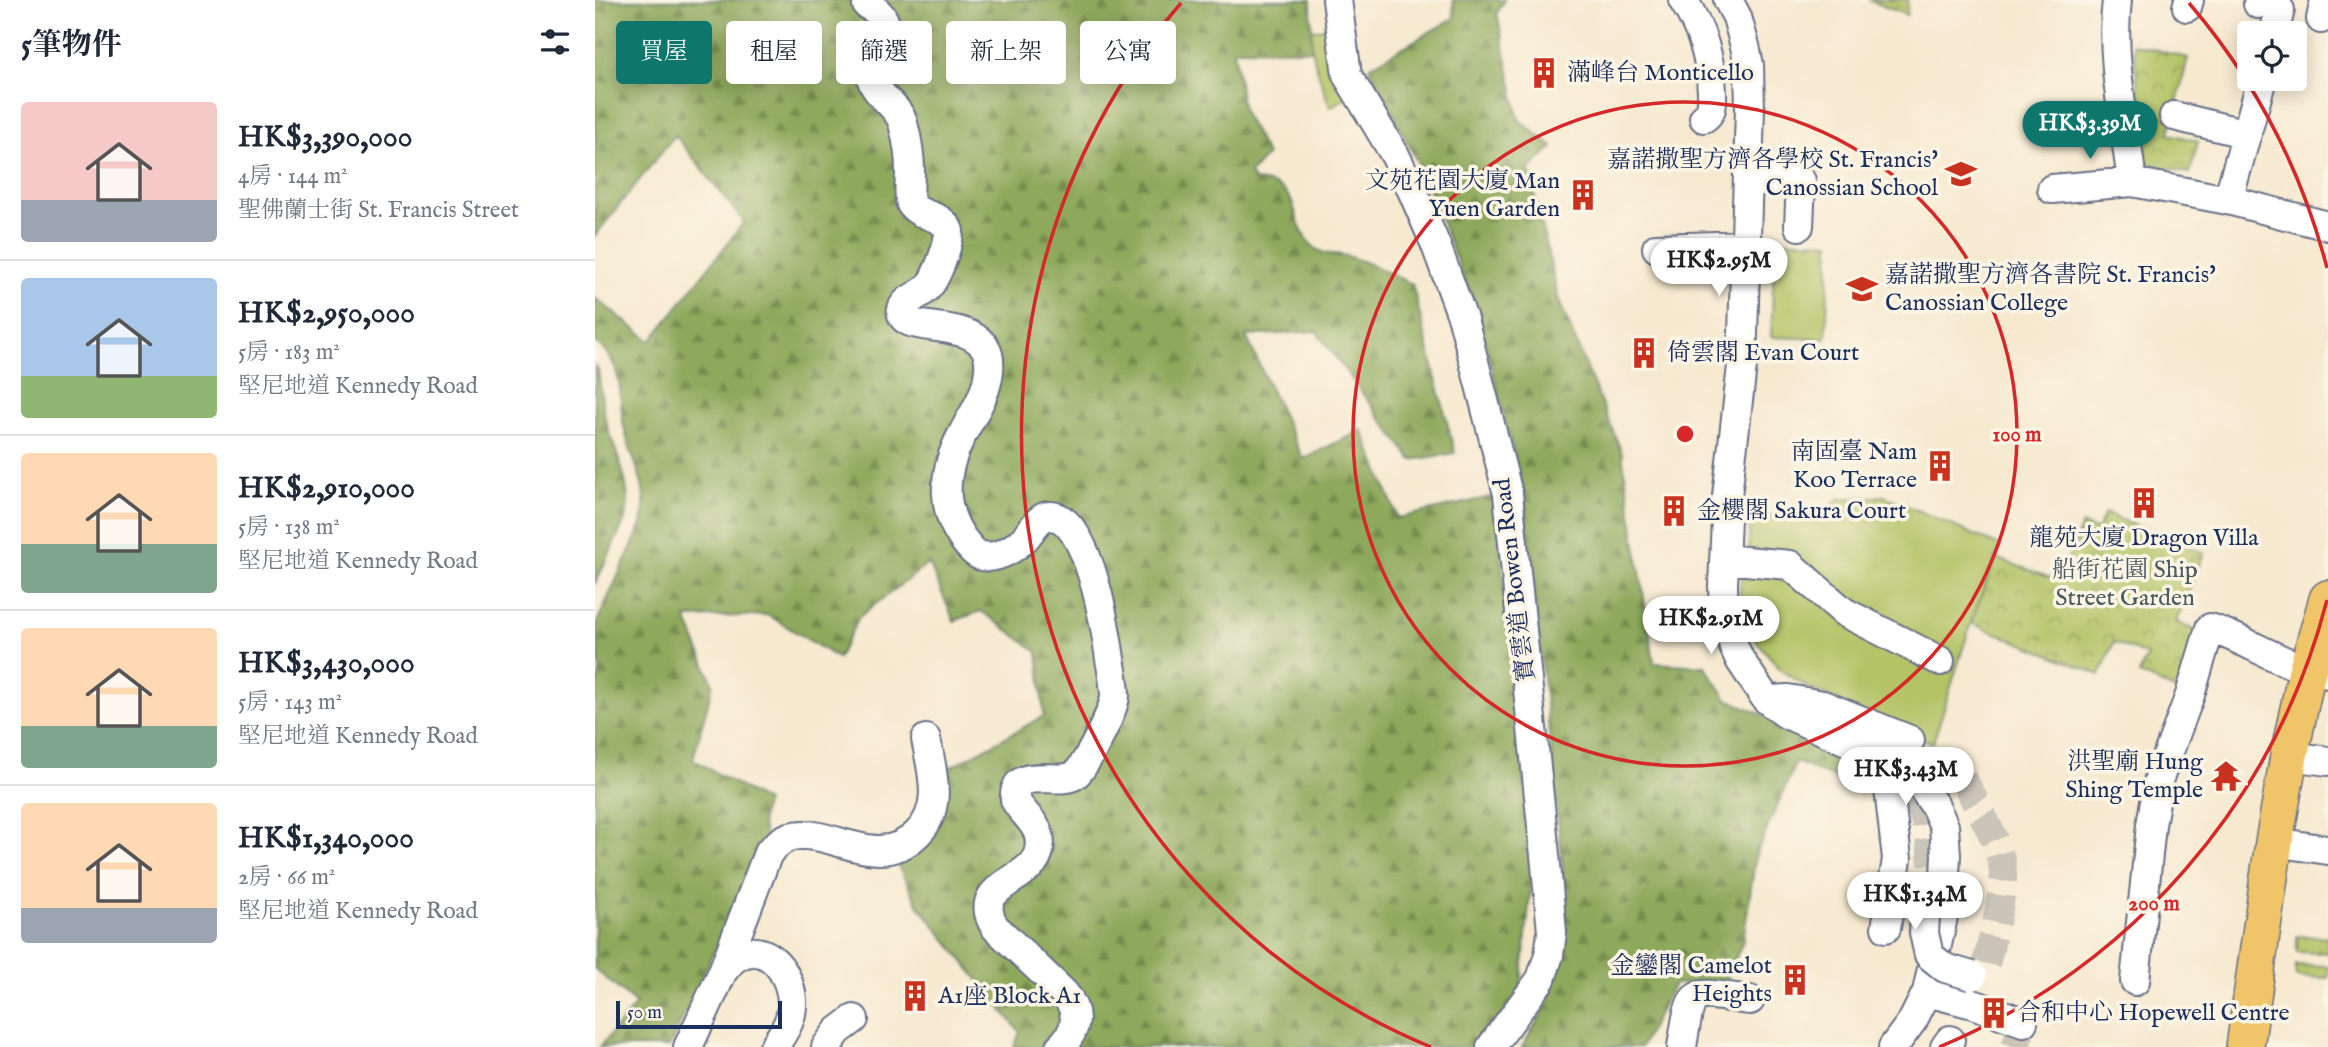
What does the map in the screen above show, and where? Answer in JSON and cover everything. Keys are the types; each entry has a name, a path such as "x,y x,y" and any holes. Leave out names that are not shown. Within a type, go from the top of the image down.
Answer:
{"main road":[{"path":"2245,1047 2274,842 2290,756 2317,672 2328,599"}],"street":[{"name":"寶雲道 Bowen Road","path":"1336,0 1347,75 1395,155 1435,243 1463,319 1508,494 1552,932 1547,964 1537,986 1491,1047"},
{"path":"1683,0 1697,23 1707,51 1712,107 1710,114 1704,118"},
{"path":"1728,0 1741,29 1749,65 1750,109 1741,366 1730,466 1724,559 1724,611 1734,647 1747,674 1766,699 1786,714 1893,774 1918,782 1940,816 1945,834 1946,855 1943,917 1927,992 1899,1045"},
{"path":"2117,0 2114,26 2116,53 2132,182"},
{"path":"867,5 875,9 884,24 883,39 871,69 872,80 876,89 897,110 903,123 911,204 914,209 944,222 949,231 931,283 905,304 903,315 914,325 947,327 970,335 985,348 990,362 986,389 958,441 949,468 945,494 950,512 970,548 977,555 984,557 1011,549 1027,537 1043,517 1060,518 1070,528 1084,551 1103,612 1115,693 1110,713 1086,761 1075,775 1063,779 1032,779 1017,788 1016,800 1037,829 1039,847 1029,868 996,890 989,901 989,914 995,927 1073,1005 1076,1014 1074,1028 1060,1047"},
{"path":"2228,200 2259,91"},
{"path":"2174,116 2246,134"},
{"path":"1748,180 1801,181 1799,226"},
{"path":"2052,189 2132,182 2228,200 2328,226"},
{"path":"1657,248 1746,244"},
{"path":"1724,559 1790,565 1844,612 1940,661"},
{"path":"2135,981 2151,825 2159,778 2185,710 2210,628 2317,672"},
{"path":"688,1047 723,971 768,853 779,842 788,838 808,836 874,850 887,850 912,839 927,823 934,805 934,782 926,738"},
{"path":"2290,756 2328,761"},
{"path":"1886,928 1897,859 1893,774"},
{"path":"1935,956 1973,970 1945,968 1929,955 1924,933 1930,857 1945,834"},
{"path":"2274,842 2328,850"},
{"path":"1930,914 1930,932 1935,956"},
{"path":"723,971 734,958 751,952 768,955 782,967 792,1006 786,1029 773,1047"},
{"path":"1927,992 2025,1018"},
{"path":"1682,1047 1688,1006 1693,998 1702,993 1750,1000"},
{"path":"826,1047 838,1031 855,1019"},
{"path":"1686,1019 1700,1025 1697,1047"}],"green space":[{"path":"595,0 1311,0 1312,50 1234,49 1243,111 1267,155 1250,173 1254,181 1271,184 1289,197 1300,227 1318,251 1363,261 1412,284 1455,453 1412,460 1316,331 1246,336 1303,459 1362,430 1398,518 1495,496 1533,865 1521,987 1486,1047 1014,1047 1020,1032 919,906 896,862 936,819 942,772 1044,716 1038,652 981,611 954,621 929,563 859,617 838,658 768,615 686,618 713,684 693,759 766,802 762,822 768,841 669,1047 600,1047 636,1004 595,969 595,692 600,673 597,622 642,524 644,496 626,436 616,370 608,354 595,342 595,298 651,341 744,222 675,135 595,236"},
{"path":"1453,0 1505,0 1497,13 1519,120 1553,147 1529,169 1559,301 1622,453 1654,663 1705,666 1727,699 1878,775 1872,793 1796,762 1756,854 1743,941 1725,984 1674,984 1641,1047 1522,1047 1549,1001 1563,868 1524,493 1478,315 1419,165 1369,67 1454,18"},
{"path":"1868,0 1908,0 1907,15"},
{"path":"1335,26 1346,98 1330,107 1317,70 1308,31"},
{"path":"2133,44 2188,58 2169,134 2198,141 2190,173 2147,164"},
{"path":"1775,240 1830,242 1826,339 1771,337"},
{"path":"595,365 598,369 605,418 622,467 628,505 626,518 595,584"},
{"path":"1884,496 2000,546 1971,623 1933,743 1813,690 1782,671 1757,642 1741,606 1740,585 1748,562 1750,516 1822,515 1839,499"},
{"name":"船街花園 Ship Street Garden","path":"2105,513 2204,553 2176,622 2196,631 2184,694 2139,674 2147,655 2114,642 2100,675 1971,623 1996,558 2059,581 2082,525 2097,530"},
{"path":"2297,936 2328,937 2328,953 2297,952"},
{"path":"2296,965 2328,966 2328,978 2296,977"}],"tunnel":[{"path":"1922,756 1916,787 1930,844 1931,893"},
{"path":"1963,778 1993,837 2003,872 1999,906 1985,968"},
{"path":"2015,1047 2021,1030"}],"place":[{"name":"滿峰台 Monticello","path":"1544,73"},
{"name":"嘉諾撒聖方濟各學校 St. Francis' Canossian School","path":"1961,174"},
{"name":"文苑花園大廈 Man Yuen Garden","path":"1583,195"},
{"name":"嘉諾撒聖方濟各書院 St. Francis' Canossian College","path":"1862,289"},
{"name":"倚雲閣 Evan Court","path":"1644,353"},
{"name":"南固臺 Nam Koo Terrace","path":"1940,466"},
{"name":"龍苑大廈 Dragon Villa","path":"2144,503"},
{"name":"金櫻閣 Sakura Court","path":"1674,511"},
{"name":"洪聖廟 Hung Shing Temple","path":"2226,776"},
{"name":"金鑾閣 Camelot Heights","path":"1795,980"},
{"name":"A1座 Block A1","path":"915,996"},
{"name":"合和中心 Hopewell Centre","path":"1994,1013"}]}
